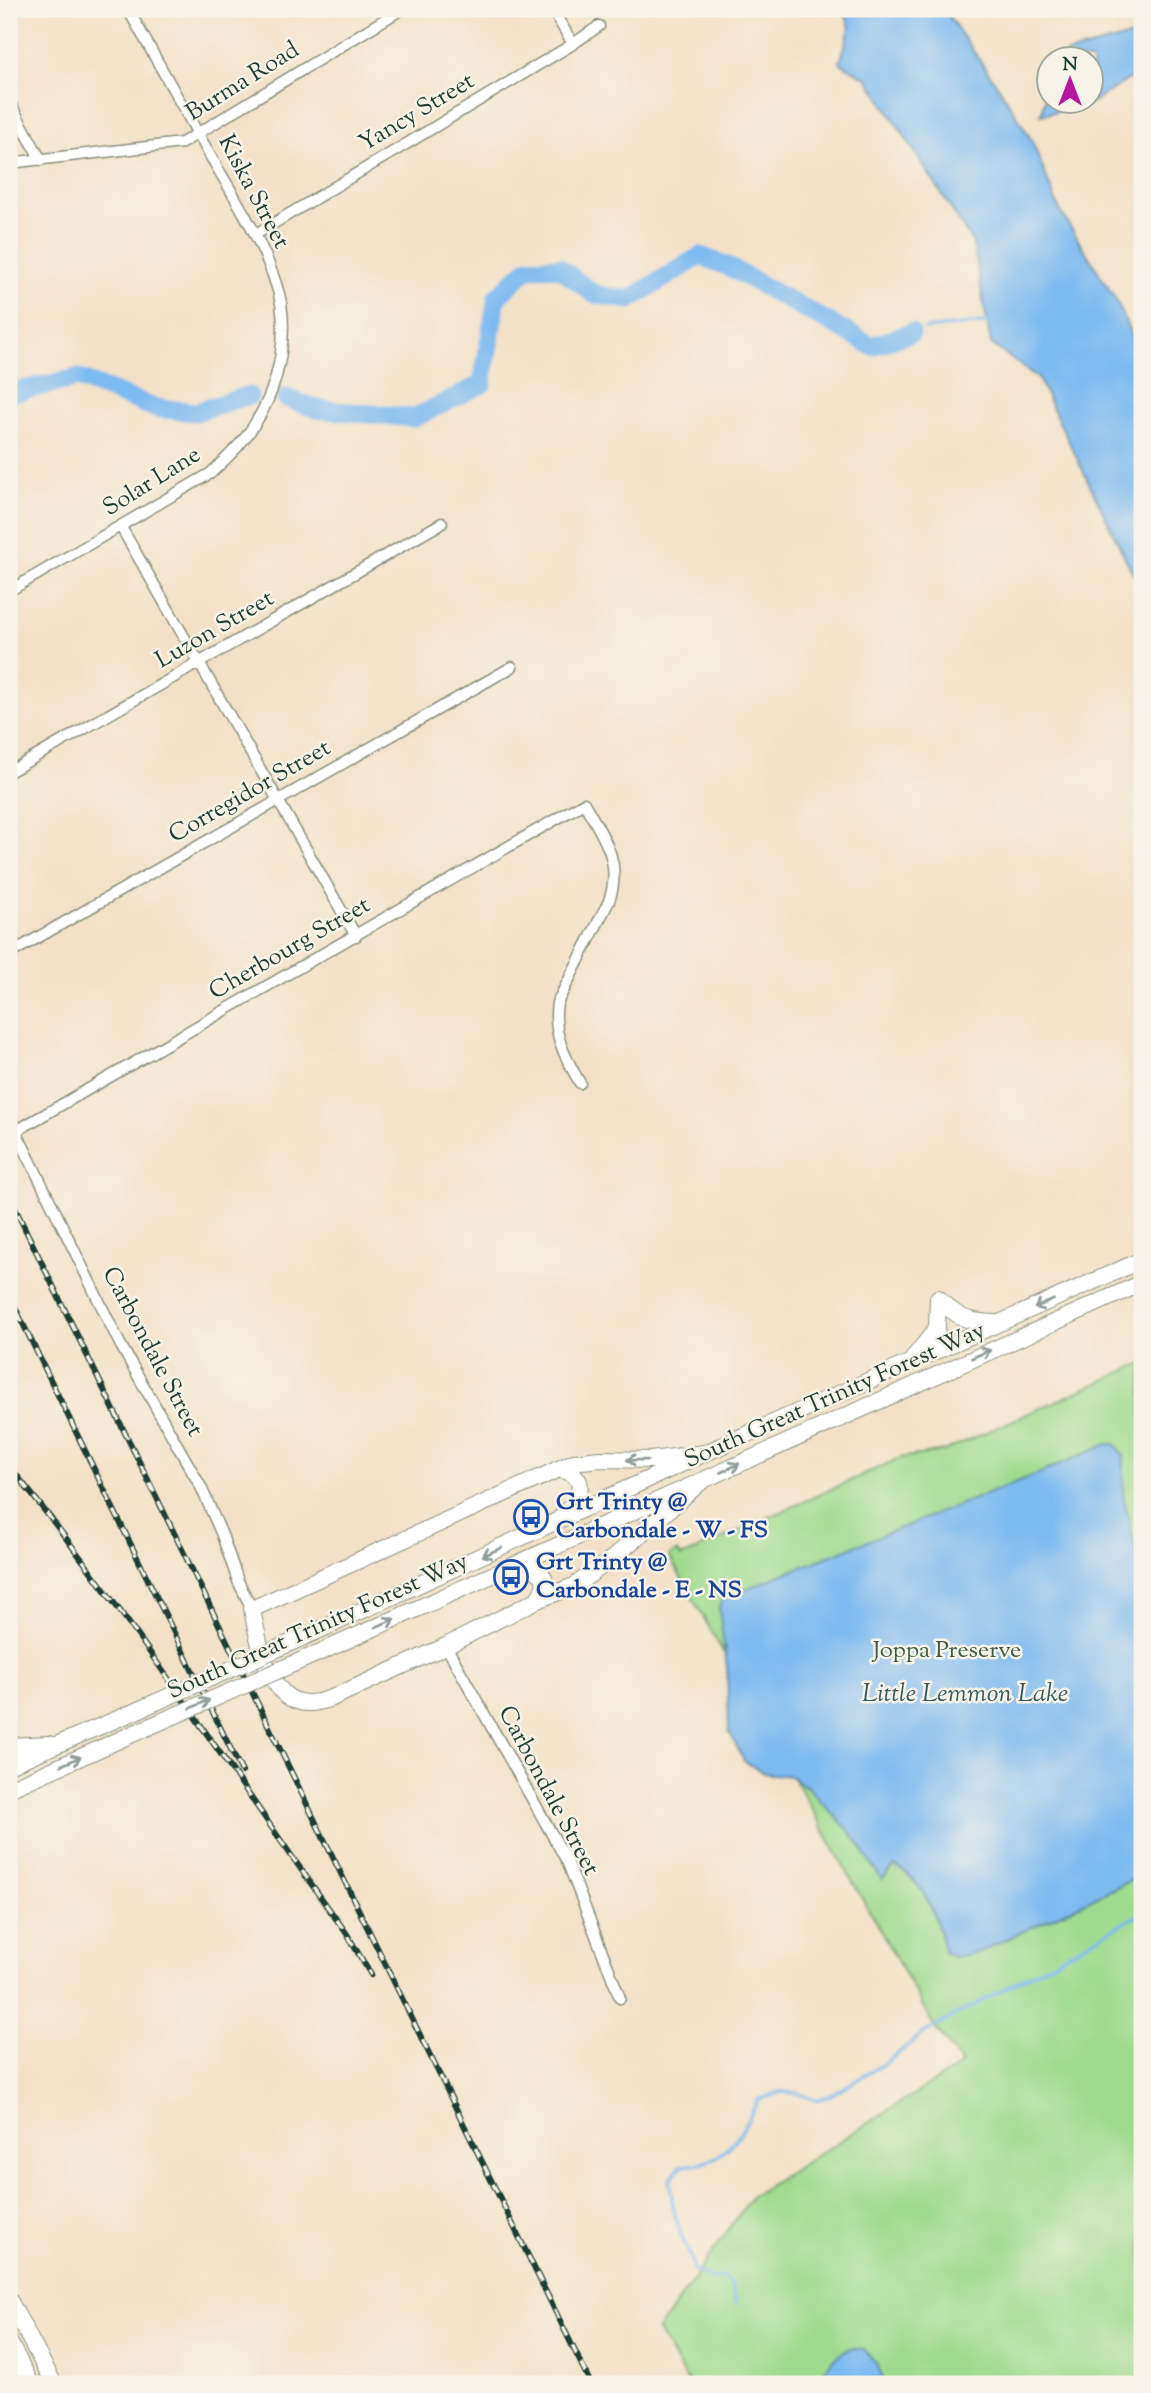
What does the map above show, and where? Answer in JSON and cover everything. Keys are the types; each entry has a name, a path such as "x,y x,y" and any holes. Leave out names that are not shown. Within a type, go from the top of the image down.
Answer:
{"main road":[{"name":"South Great Trinity Forest Way","path":"9,1765 314,1632 705,1453 1142,1260"},
{"name":"South Great Trinity Forest Way","path":"12,1789 1142,1283"},
{"path":"911,1362 937,1328 938,1298 962,1319 1001,1323"},
{"path":"896,1392 925,1368 948,1357 955,1348 955,1342"},
{"path":"702,1481 575,1586 537,1600 446,1646 332,1698 314,1703 299,1702 287,1696 274,1682 258,1640 252,1609 557,1468 586,1460 651,1460 705,1453"},
{"path":"554,1524 572,1507 580,1491 576,1476 568,1470 557,1468"},
{"path":"511,1567 536,1569 541,1573 543,1591 537,1600"},
{"path":"9,1746 59,1743"},
{"path":"9,2300 54,2384"},
{"path":"31,2384 11,2349 32,2343"}],"street":[{"name":"Kiska Street","path":"128,9 257,234 281,303 282,347 278,370"},
{"name":"Burma Road","path":"9,163 182,143 402,9"},
{"path":"552,9 573,44"},
{"name":"Yancy Street","path":"257,234 599,26"},
{"path":"9,101 41,159"},
{"name":"Solar Lane","path":"9,591 211,473 237,449 257,421 278,370"},
{"name":"Luzon Street","path":"9,772 442,523"},
{"path":"121,527 356,936"},
{"name":"Corregidor Street","path":"9,954 512,667"},
{"name":"Cherbourg Street","path":"16,1131 584,803 610,850 615,870 614,887 609,901 557,1003 557,1036 580,1083"},
{"name":"Carbondale Street","path":"9,1116 120,1344 201,1487 238,1581 252,1609"},
{"name":"Carbondale Street","path":"446,1646 567,1861 620,1998"}],"green space":[{"name":"Joppa Preserve","path":"1142,1363 1142,2384 689,2384 658,2330 752,2196 962,2064 934,2026 669,1556 677,1551 681,1557 900,1458 944,1451"}],"water":[{"path":"844,9 948,9 950,18 1004,95 1032,141 1059,209 1116,300 1142,360 1142,592 1038,378 991,344 973,243 868,79 840,63 850,28"},
{"path":"1142,33 1142,71 1106,93 1106,46 1093,46"},
{"name":"Little Lemmon Lake","path":"1107,1444 1115,1444 1124,1456 1123,1494 1142,1577 1142,1875 980,1952 954,1957 945,1954 929,1904 916,1883 895,1866 882,1880 850,1831 807,1787 790,1776 764,1773 744,1761 729,1731 727,1667 719,1609 721,1601 730,1595"},
{"path":"850,2348 864,2349 876,2363 886,2384 815,2384 833,2359"}],"waterway":[{"path":"286,398 317,409 414,418 482,384 497,297 528,268 559,267 594,294 629,300 700,256 725,265 872,346 911,333"},
{"path":"925,329 992,322"},
{"path":"9,391 15,392 77,378 155,408 196,412 249,396"},
{"path":"736,2303 731,2286 724,2277 712,2279 694,2271 693,2261 676,2221 671,2194 670,2179 681,2166 703,2163 722,2153 737,2138 758,2100 781,2092 798,2093 815,2100 830,2096 887,2062 924,2033 1142,1913"}],"railway":[{"path":"9,1196 591,2384"},
{"path":"9,1295 242,1772"},
{"path":"9,1466 140,1638 347,1934 371,1975"}],"place":[{"name":"Grt Trinty @ Carbondale - W - FS","path":"531,1517"},
{"name":"Grt Trinty @ Carbondale - E - NS","path":"511,1577"}]}
